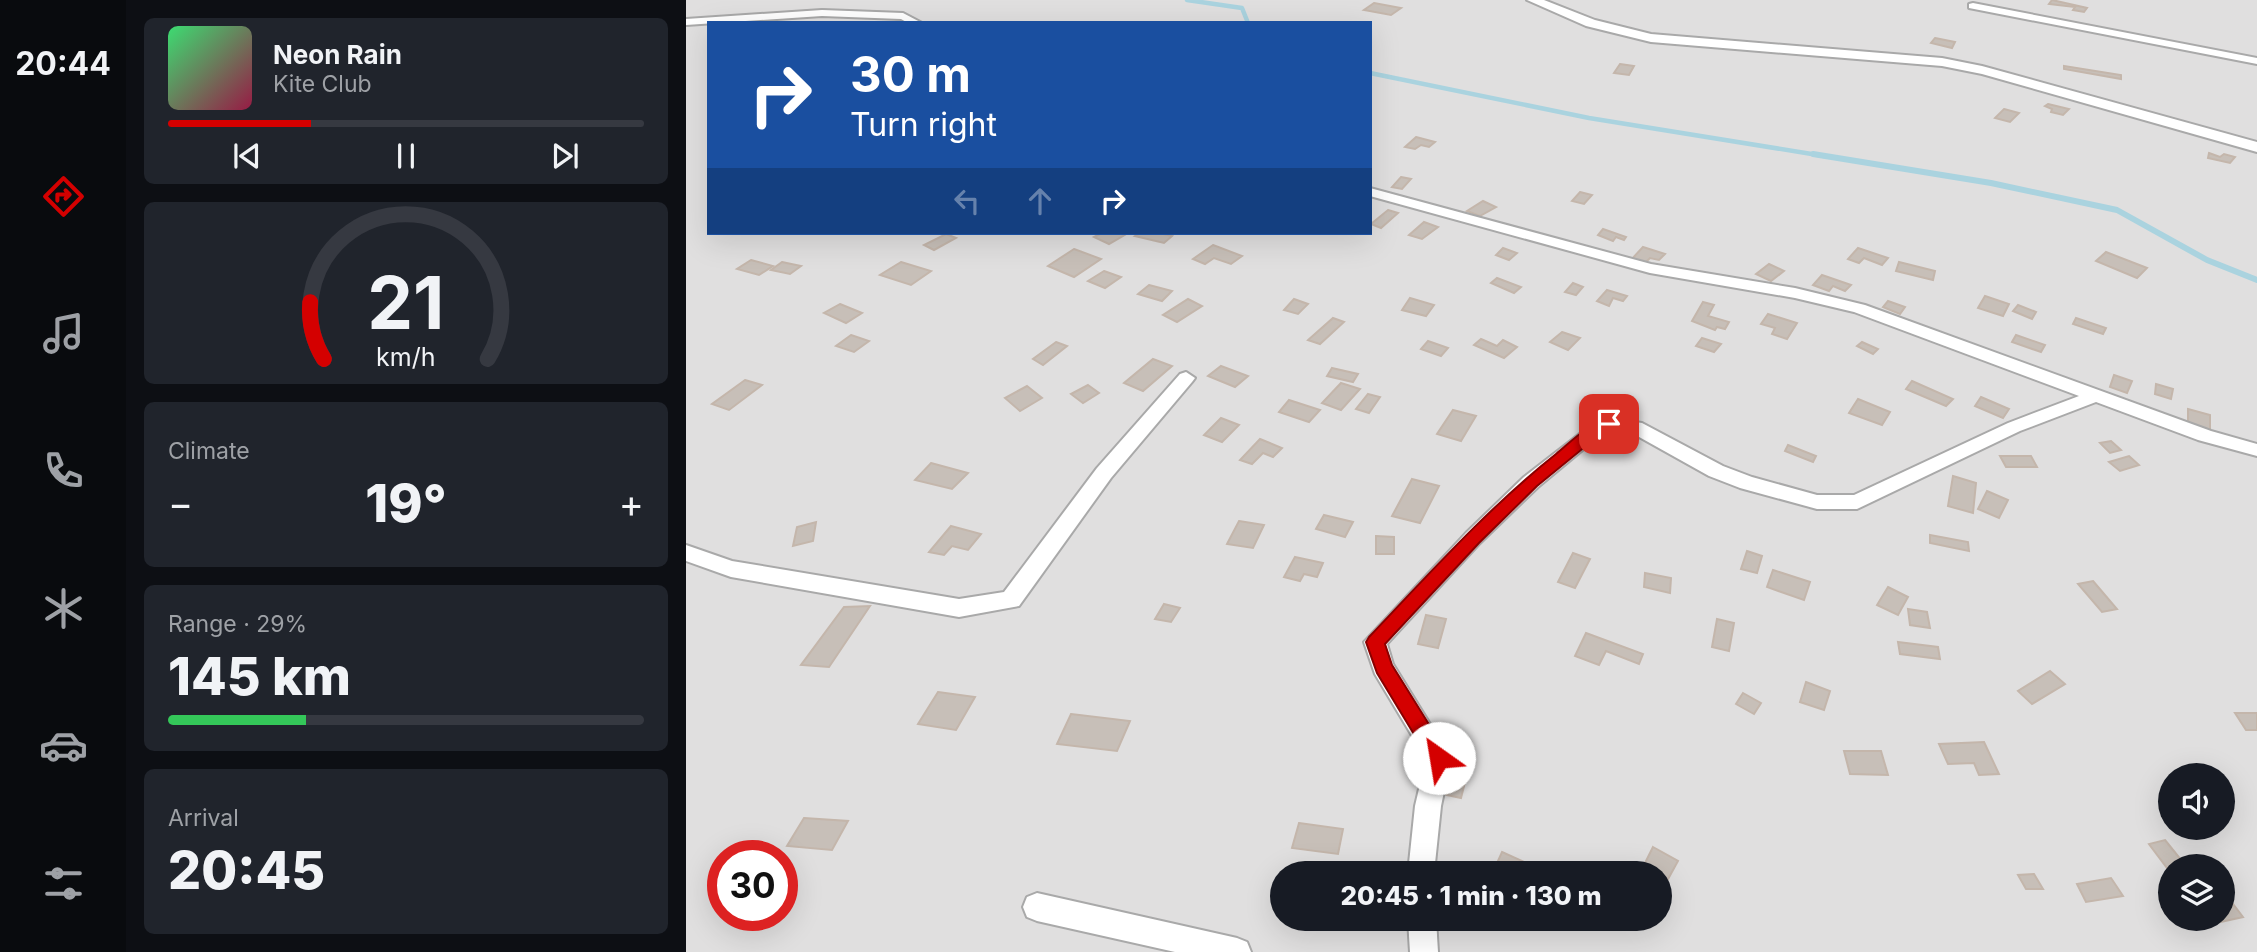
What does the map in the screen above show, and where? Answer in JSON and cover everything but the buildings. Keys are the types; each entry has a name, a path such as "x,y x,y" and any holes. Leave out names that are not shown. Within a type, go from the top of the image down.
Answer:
{"street":[{"path":"1533,0 1578,20 1616,32 1651,38 1942,62 1981,69 2154,121 2257,147"},
{"path":"1973,6 2257,61"},
{"path":"686,22 835,13 903,16 913,21"},
{"path":"1372,193 1650,268 1795,293 1858,308 2205,436 2257,450"},
{"path":"686,553 731,569 959,608 1011,600 1104,473 1186,378"},
{"path":"1422,861 1428,806 1439,758 1383,667 1375,642 1473,538 1531,482 1597,429 1609,424 1636,427 1716,471 1747,483 1817,502 1857,502 2014,427 2095,396"},
{"path":"1037,907 1237,952"},
{"path":"1423,931 1424,952"}],"shaded area":[{"path":"686,0 2257,0 2257,952 686,952"}],"waterway":[{"path":"1187,0 1242,8 1247,21"},
{"path":"1372,73 1589,118 1824,156"},
{"path":"1813,154 1991,183 2117,210 2207,260 2257,280"}],"route":[{"path":"1439,758 1383,667 1375,642 1473,538 1531,482 1602,425 1609,424"}]}
